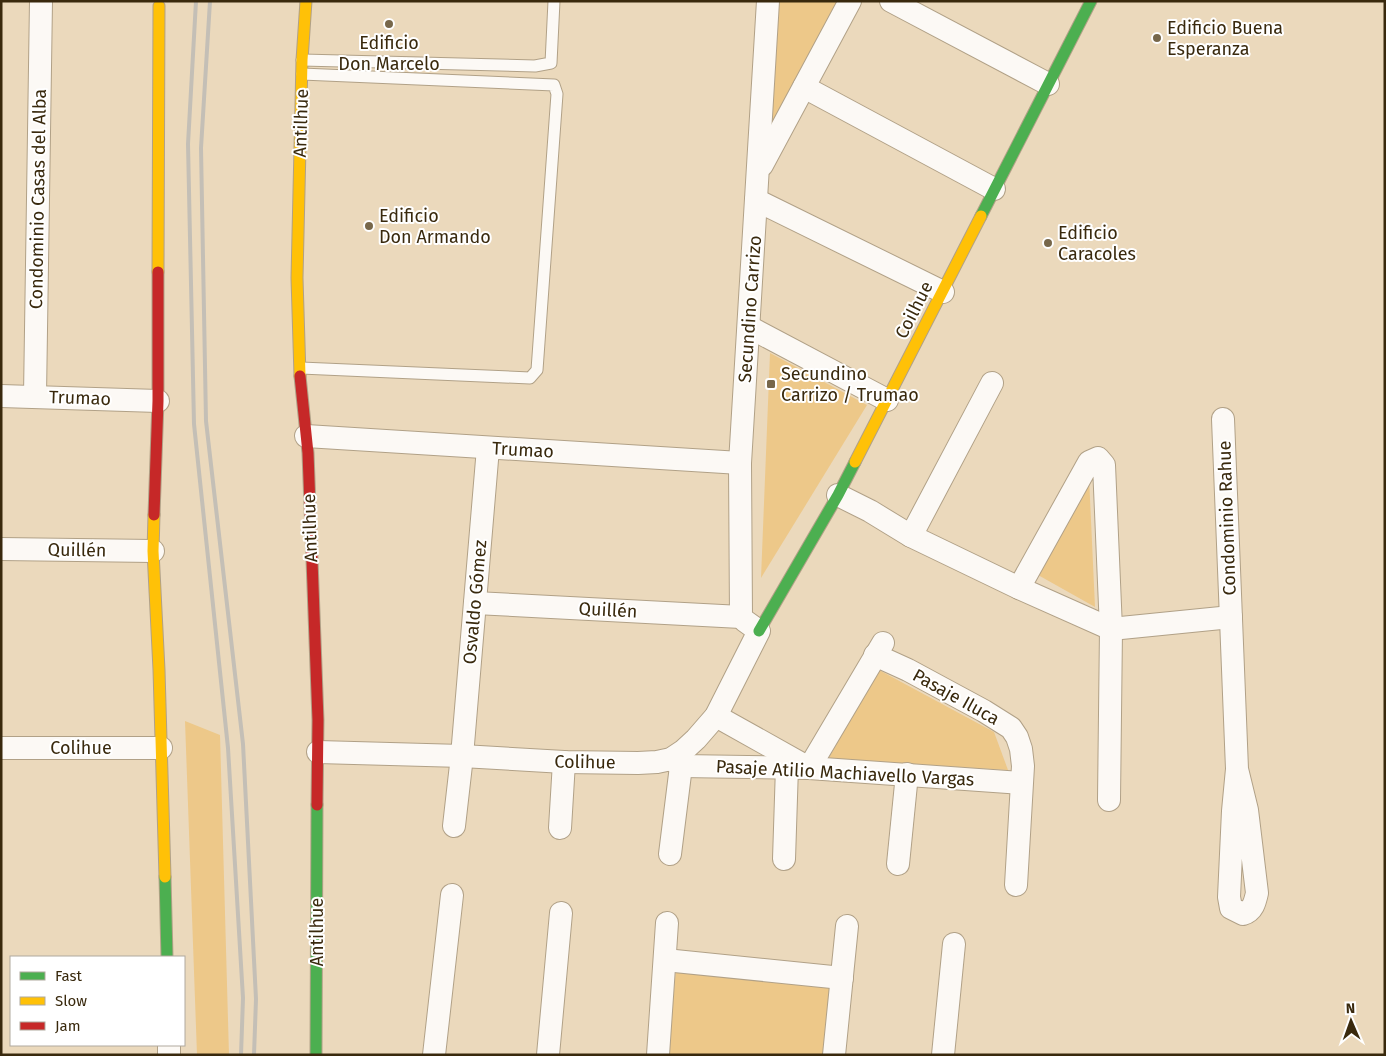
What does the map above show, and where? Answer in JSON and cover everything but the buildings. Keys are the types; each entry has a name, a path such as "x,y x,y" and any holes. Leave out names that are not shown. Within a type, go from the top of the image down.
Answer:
{"street":[{"name":"Condominio Casas del Alba","path":"35,396 41,1"},
{"name":"Antilhue","path":"306,1 302,60 297,278 300,374 306,436 318,752 316,1055"},
{"name":"Secundino Carrizo","path":"740,617 740,463 768,1"},
{"path":"758,172 850,1"},
{"path":"891,1 1048,84"},
{"name":"Coilhue","path":"759,631 838,495 1091,1"},
{"path":"159,6 158,401 153,551 159,670 167,956"},
{"path":"804,87 994,189"},
{"path":"756,200 943,292"},
{"path":"749,327 887,400"},
{"path":"911,536 992,383"},
{"name":"Trumao","path":"1,396 158,401"},
{"name":"Condominio Rahue","path":"1223,419 1237,769 1229,896 1231,908 1243,914 1248,913 1254,905 1257,893 1246,810 1237,769"},
{"name":"Trumao","path":"306,436 740,463"},
{"name":"Osvaldo Gómez","path":"454,826 462,756 488,448"},
{"path":"1019,588 1089,462 1098,458 1104,465 1111,629 1109,800"},
{"name":"Condominio Rahue","path":"838,495 870,511 911,536 1019,588 1111,629 1231,617"},
{"name":"Quillén","path":"1,549 153,551"},
{"name":"Quillén","path":"475,603 740,617"},
{"path":"740,617 759,631"},
{"name":"Colihue","path":"318,752 462,756 564,762 676,762 683,751 696,740 716,716 759,631"},
{"name":"Pasaje Iluca","path":"798,768 879,648 908,670 984,711 1011,728 1017,737 1023,766 1016,885"},
{"path":"716,716 798,768 784,859"},
{"name":"Colihue","path":"1,748 161,748"},
{"path":"560,828 564,762"},
{"path":"670,854 676,762"},
{"name":"Pasaje Atilio Machiavello Vargas","path":"676,762 907,774 1021,783"},
{"path":"898,864 907,774"},
{"path":"434,1055 452,895"},
{"path":"548,1055 561,914"},
{"path":"658,1055 667,922"},
{"path":"834,1055 847,926"},
{"path":"943,1055 954,944"},
{"path":"665,960 842,978"}],"lane":[{"path":"302,60 535,66 551,63 554,1"},
{"path":"301,368 530,378 537,370 557,94 554,85 302,74"}],"shaded area":[{"path":"773,1 841,1 768,136"},
{"path":"770,353 867,405 761,578"},
{"path":"1089,477 1095,607 1038,575"},
{"path":"879,670 994,732 1008,770 828,759"},
{"path":"185,721 220,735 229,1055 197,1055"},
{"path":"676,969 835,984 828,1055 668,1055"}],"railway":[{"path":"196,1 188,144 194,424 228,748 243,998 241,1055"},
{"path":"210,1 201,148 206,421 243,744 256,999 254,1055"}],"traffic: fast":[{"path":"981,216 1091,1"},
{"path":"759,631 838,495 855,462"},
{"path":"316,1055 317,805"},
{"path":"165,877 167,956"}],"traffic: slow":[{"path":"300,376 297,278 302,60 306,1"},
{"path":"158,272 159,6"},
{"path":"855,462 981,216"},
{"path":"154,515 153,551 159,670 165,877"}],"traffic: jam":[{"path":"154,515 158,401 158,272"},
{"path":"300,376 308,453 318,720 317,805"}],"place":[{"name":"Edificio Don Marcelo","path":"389,24"},
{"name":"Edificio Buena Esperanza","path":"1157,38"},
{"name":"Edificio Don Armando","path":"369,226"},
{"name":"Edificio Caracoles","path":"1048,243"},
{"name":"Secundino Carrizo / Trumao","path":"771,384"}]}
